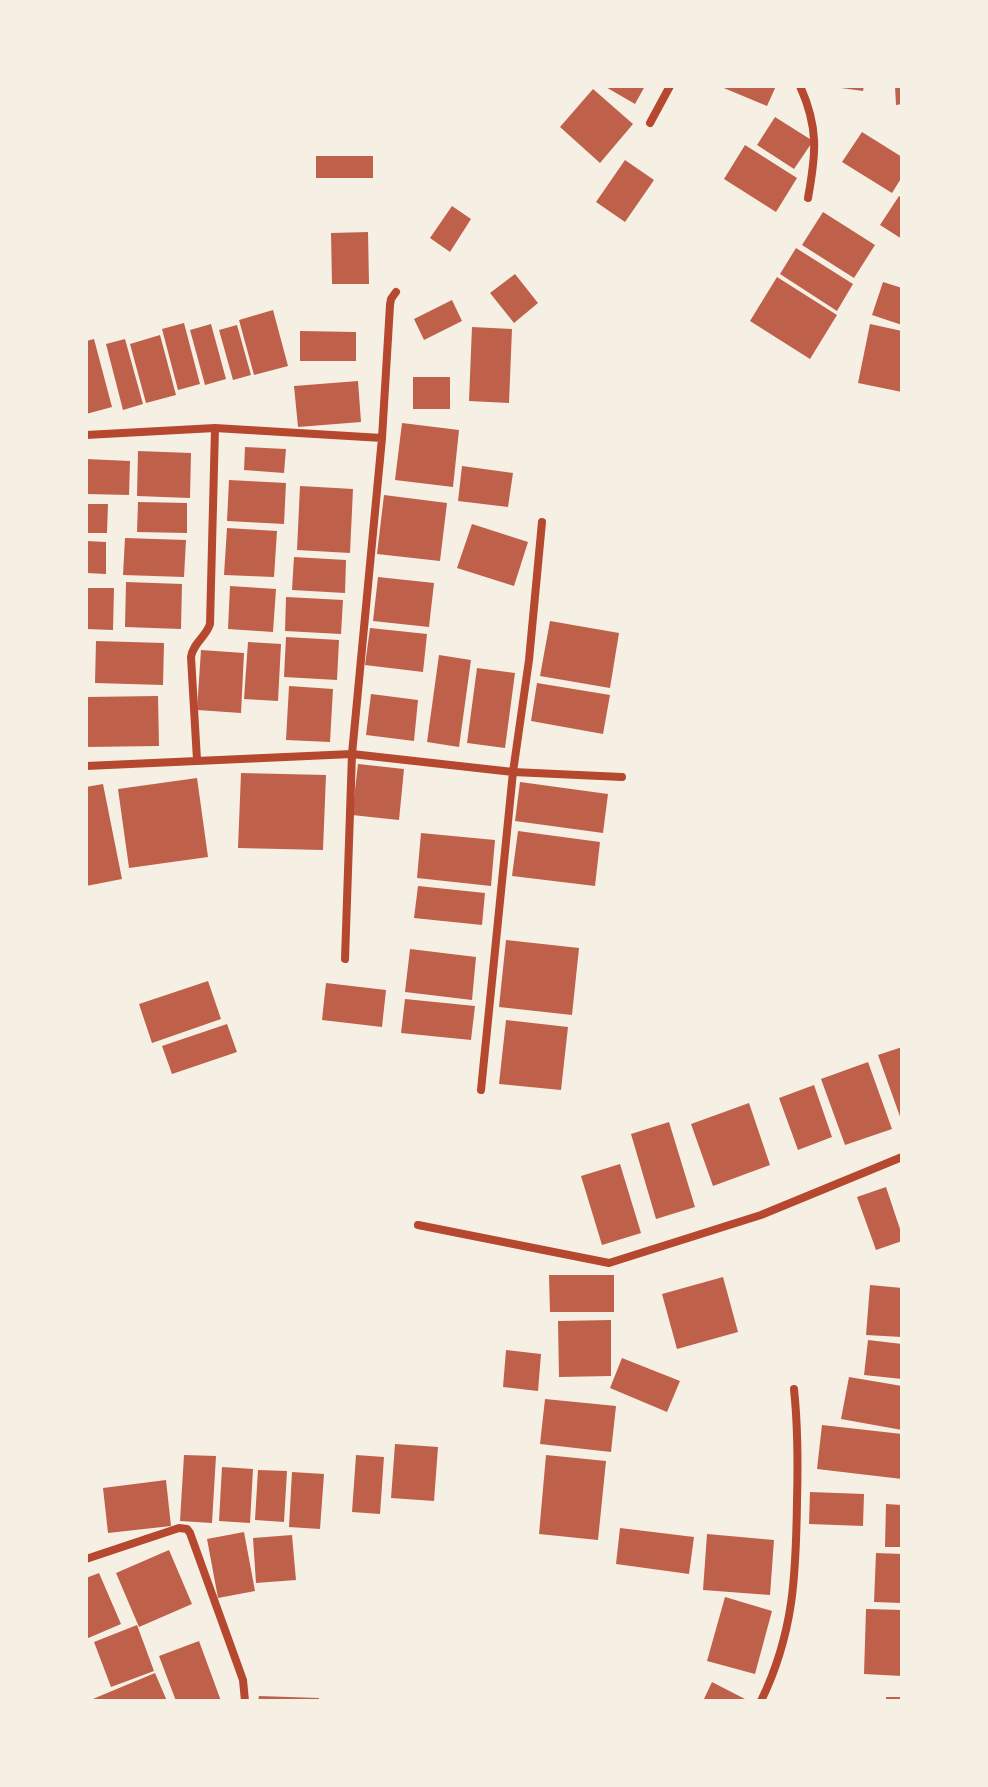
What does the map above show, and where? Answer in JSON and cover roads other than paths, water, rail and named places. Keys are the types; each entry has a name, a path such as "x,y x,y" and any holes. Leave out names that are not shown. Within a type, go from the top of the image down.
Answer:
{"street":[{"path":"650,123 670,86"},
{"path":"800,86 813,126 815,157 808,198"},
{"path":"345,959 352,754 382,438 390,305 396,292"},
{"path":"86,435 215,428 382,438"},
{"path":"197,760 191,657 210,624 215,428"},
{"path":"481,1090 542,522"},
{"path":"86,766 352,754 513,772 622,777"},
{"path":"418,1225 609,1263 761,1215 902,1157"},
{"path":"761,1701 782,1653 791,1613 797,1546 794,1389"},
{"path":"86,1559 179,1528 187,1529 243,1680 245,1701"}]}
